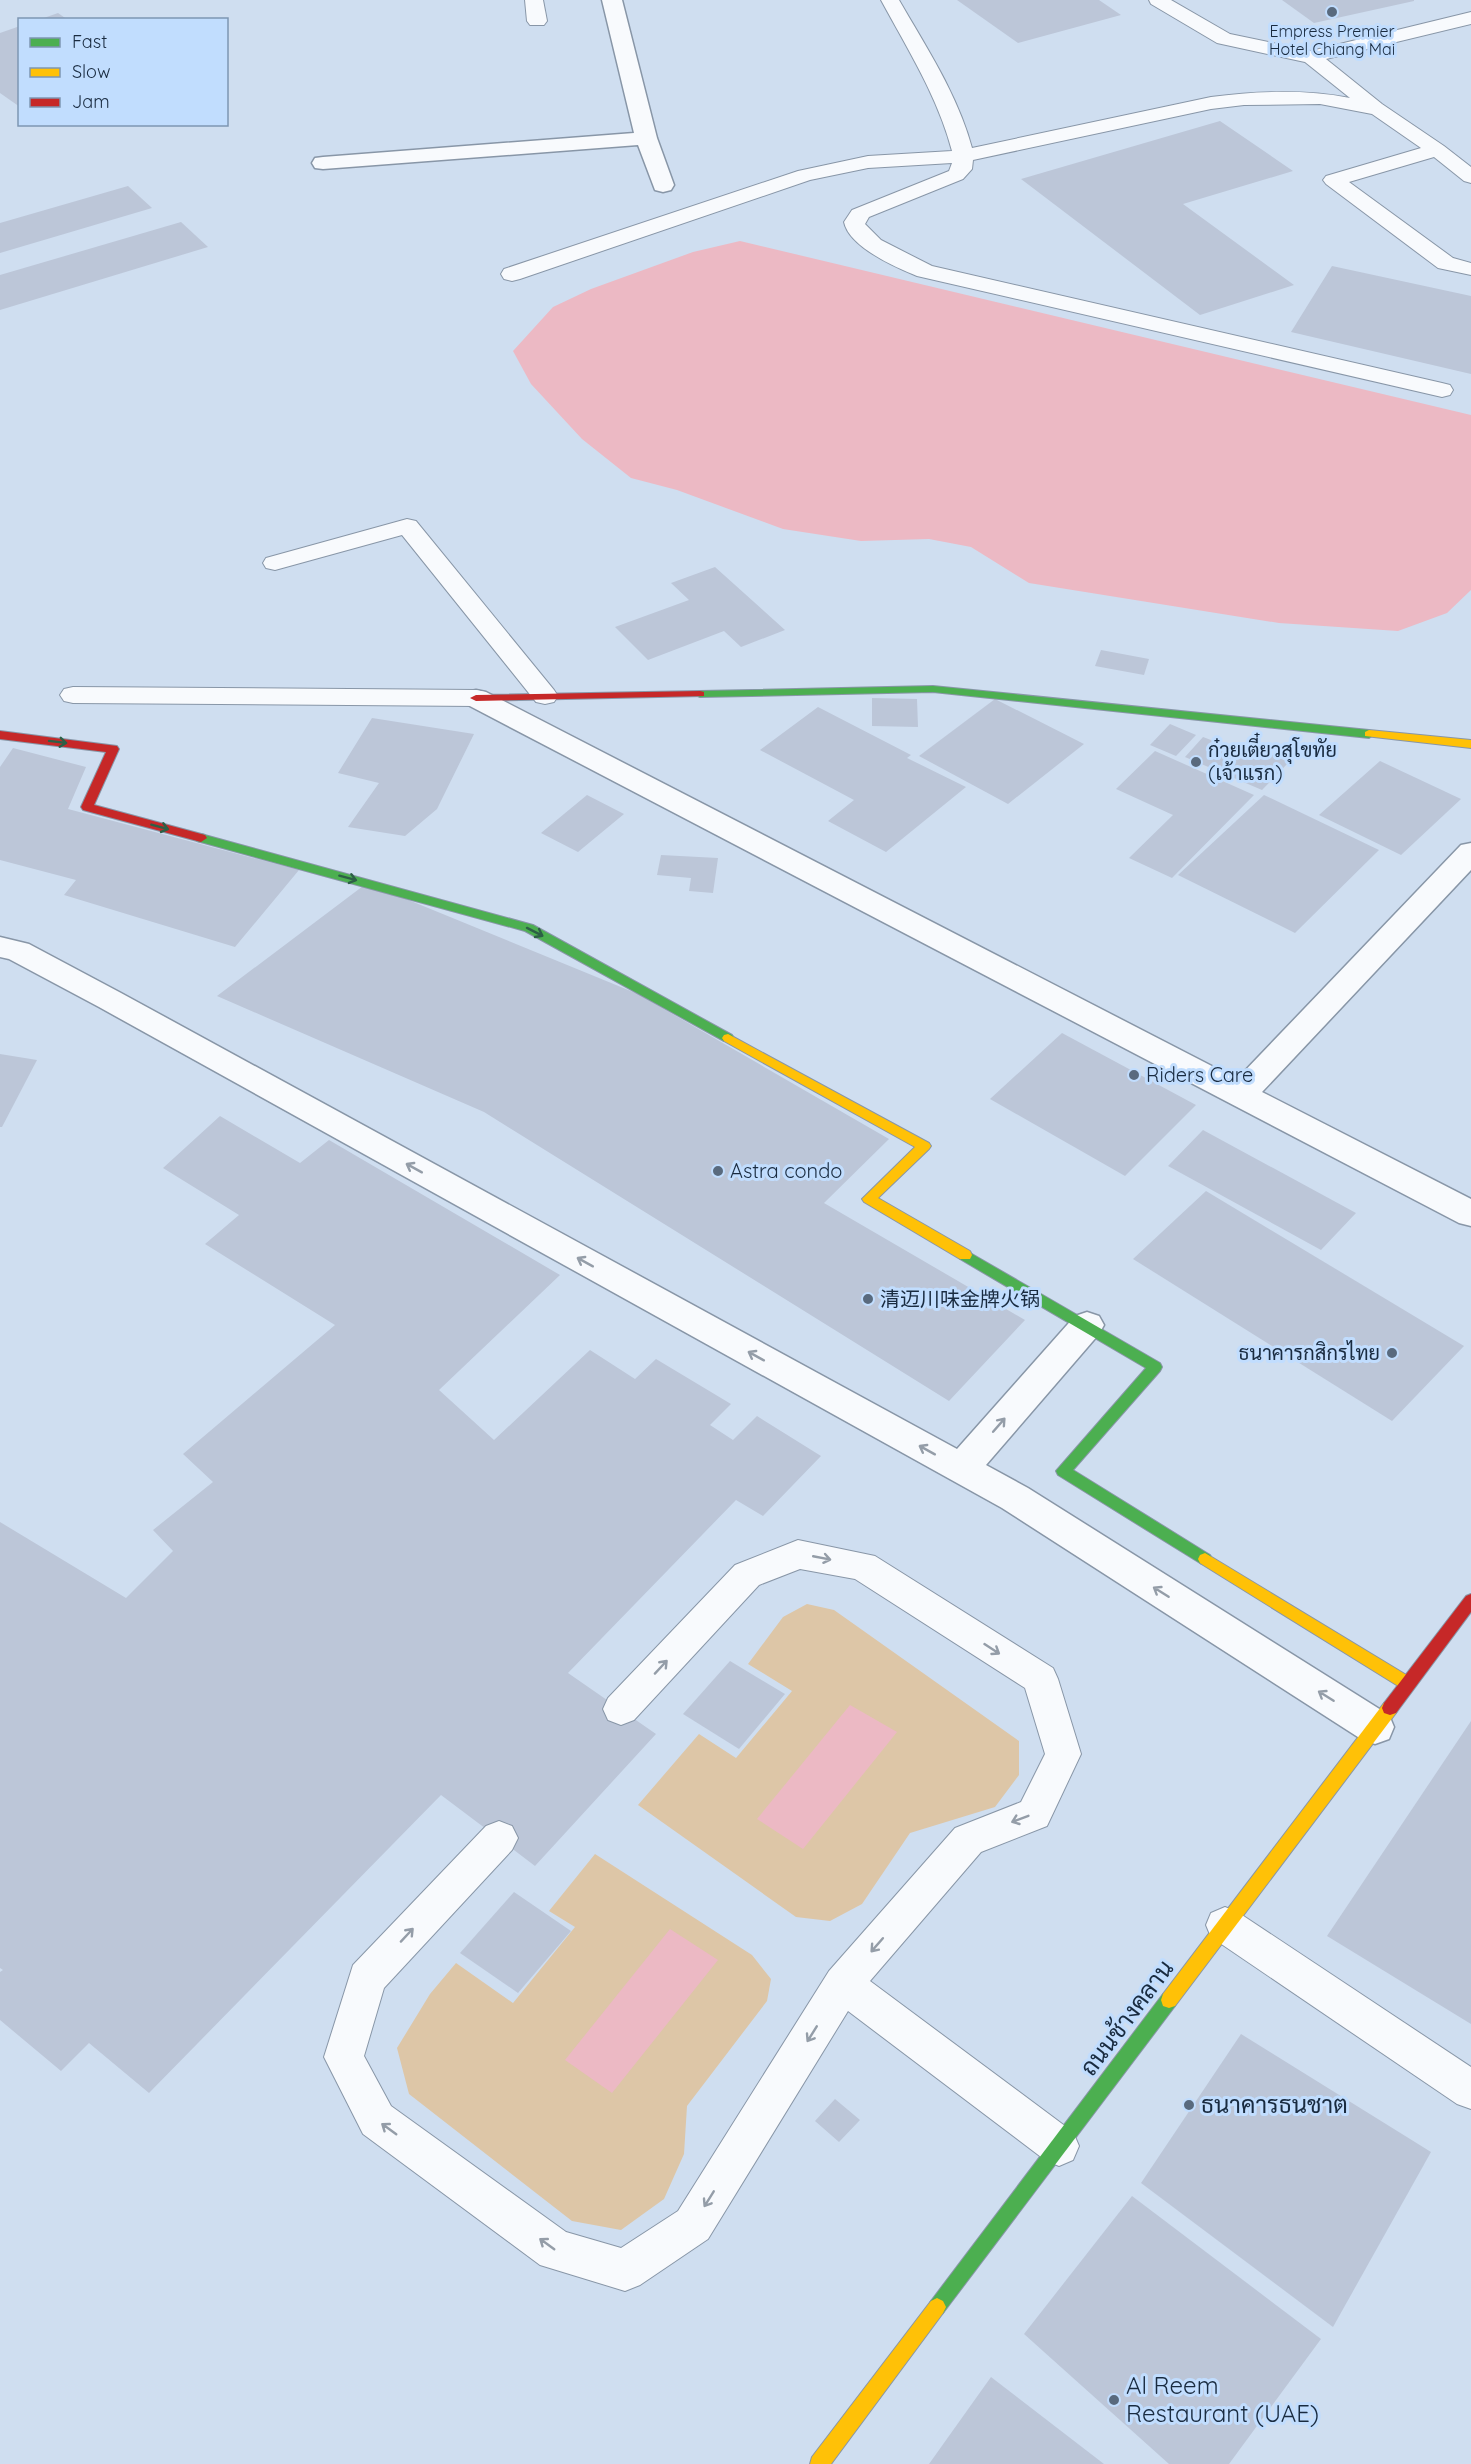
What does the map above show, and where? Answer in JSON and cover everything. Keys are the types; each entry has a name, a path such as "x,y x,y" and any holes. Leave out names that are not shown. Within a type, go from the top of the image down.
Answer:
{"street":[{"path":"612,0 646,138 663,185"},
{"path":"323,163 646,138"},
{"path":"476,698 933,689 1471,744"},
{"path":"476,698 1242,1093 1471,1214"},
{"path":"0,735 113,749 87,807 529,928 924,1146 869,1199 1086,1324 1155,1367 1063,1471 1408,1684"},
{"path":"1242,1093 1471,852"},
{"path":"0,947 18,951 100,995 1015,1498 1375,1727"},
{"path":"960,1469 1086,1324"},
{"name":"ถนนช้างคลาน","path":"819,2464 1471,1600"}],"lane":[{"path":"534,0 537,21"},
{"path":"890,0 948,107 964,156 962,168 956,175 862,213 855,218 854,224 857,231 906,265 925,271 1442,390"},
{"path":"1158,0 1224,39 1311,57 1471,18"},
{"path":"1311,57 1378,110 1437,150 1471,177"},
{"path":"512,274 805,175 868,162 964,156 1211,103 1244,99 1320,98 1378,110"},
{"path":"1437,150 1333,180 1446,263 1471,269"},
{"path":"275,563 407,526 544,696"},
{"path":"73,695 476,698"},
{"path":"499,1838 367,1978 344,2057 377,2120 555,2250 625,2270 693,2225 843,1984 968,1840 1034,1814 1063,1754 1040,1679 862,1566 798,1554 747,1575 621,1709"},
{"path":"1225,1925 1471,2090"},
{"path":"843,1984 1059,2146"}],"shaded area":[{"path":"740,241 1471,415 1471,590 1447,613 1398,631 1279,623 1029,583 971,547 929,539 861,541 783,529 677,490 631,478 582,439 531,384 513,351 553,307 591,289 693,252"},
{"path":"807,1604 834,1610 1019,1741 1019,1775 995,1807 910,1833 862,1904 830,1921 796,1917 638,1805 699,1734 736,1758 792,1691 748,1664 783,1617"},
{"path":"850,1705 897,1732 803,1849 757,1819"},
{"path":"595,1854 752,1955 771,1979 767,2001 687,2106 684,2154 664,2199 621,2230 572,2221 409,2094 397,2048 430,1994 456,1963 513,2003 575,1927 549,1911"},
{"path":"670,1929 718,1960 612,2093 565,2060"}],"building":[{"path":"957,0 1099,0 1121,15 1018,43"},
{"name":"Empress Premier Hotel Chiang Mai","path":"1282,0 1414,0 1414,1 1314,23"},
{"path":"58,13 65,18 44,18"},
{"path":"18,27 18,106 0,93 0,33"},
{"path":"1220,121 1293,171 1183,204 1294,285 1200,315 1021,179"},
{"path":"128,186 152,208 0,253 0,223"},
{"path":"181,222 208,247 0,310 0,275"},
{"path":"1332,266 1471,296 1471,374 1291,332"},
{"path":"715,567 785,630 741,647 724,631 648,660 615,627 689,600 671,583"},
{"path":"1101,650 1149,659 1144,675 1095,666"},
{"path":"872,698 917,699 918,727 872,726"},
{"path":"995,699 1084,744 1008,804 919,756"},
{"path":"818,707 911,755 907,758 966,787 886,852 828,821 854,800 760,750"},
{"path":"372,718 474,734 437,809 405,836 348,827 379,783 338,773"},
{"path":"1170,724 1196,735 1176,756 1150,745"},
{"path":"1203,737 1240,751 1247,744 1289,762 1262,790 1185,757"},
{"path":"13,748 86,767 68,809 299,870 235,947 64,895 76,880 0,860 0,767"},
{"path":"1155,751 1254,795 1172,878 1129,858 1173,815 1116,789"},
{"path":"1380,761 1461,799 1401,855 1319,815"},
{"path":"587,795 624,814 578,852 541,833"},
{"path":"1264,795 1379,850 1295,933 1178,875"},
{"path":"661,855 718,858 713,893 689,891 691,878 657,875"},
{"name":"Astra condo","path":"367,883 638,994 889,1139 824,1203 1025,1320 949,1401 484,1112 217,996"},
{"path":"1062,1033 1196,1105 1125,1176 990,1099"},
{"path":"0,1054 37,1060 2,1127 0,1127"},
{"path":"220,1116 300,1163 329,1140 560,1275 439,1390 494,1440 590,1350 635,1379 656,1359 731,1404 710,1425 733,1440 757,1416 821,1456 763,1516 736,1500 568,1673 656,1734 535,1866 441,1795 149,2093 89,2043 61,2071 0,2020 0,1972 3,1970 0,1968 0,1522 126,1598 173,1551 153,1530 213,1482 183,1454 335,1325 205,1244 239,1215 163,1168"},
{"path":"1203,1130 1356,1213 1321,1250 1168,1166"},
{"path":"1206,1191 1464,1346 1392,1421 1133,1259"},
{"path":"730,1661 785,1694 739,1749 683,1714"},
{"path":"1471,1721 1471,2024 1327,1936"},
{"path":"514,1892 571,1931 518,1993 460,1953"},
{"path":"1241,2034 1431,2152 1333,2327 1141,2183"},
{"path":"835,2099 860,2120 839,2142 815,2121"},
{"path":"1132,2196 1321,2339 1229,2464 1169,2464 1024,2334"},
{"path":"991,2377 1104,2464 929,2464"}],"traffic: fast":[{"path":"700,694 933,689 1369,734"},
{"path":"201,838 529,928 728,1038"},
{"path":"965,1255 1155,1367 1063,1471 1205,1559"},
{"path":"937,2307 1169,2000"}],"traffic: slow":[{"path":"1369,734 1471,744"},
{"path":"728,1038 924,1146 869,1199 965,1255"},
{"path":"1205,1559 1408,1684"},
{"path":"1169,2000 1390,1708"},
{"path":"819,2464 937,2307"}],"traffic: jam":[{"path":"476,698 700,694"},
{"path":"0,735 113,749 87,807 201,838"},
{"path":"1390,1708 1471,1600"}],"place":[{"name":"Empress Premier Hotel Chiang Mai","path":"1332,12"},
{"name":"ก๋วยเตี๋ยวสุโขทัย (เจ้าแรก)","path":"1196,762"},
{"name":"Riders Care","path":"1134,1075"},
{"name":"Astra condo","path":"718,1171"},
{"name":"清迈川味金牌火锅","path":"868,1299"},
{"name":"ธนาคารกสิกรไทย","path":"1392,1353"},
{"name":"ธนาคารธนชาต","path":"1189,2105"},
{"name":"Al Reem Restaurant (UAE)","path":"1114,2400"}]}
